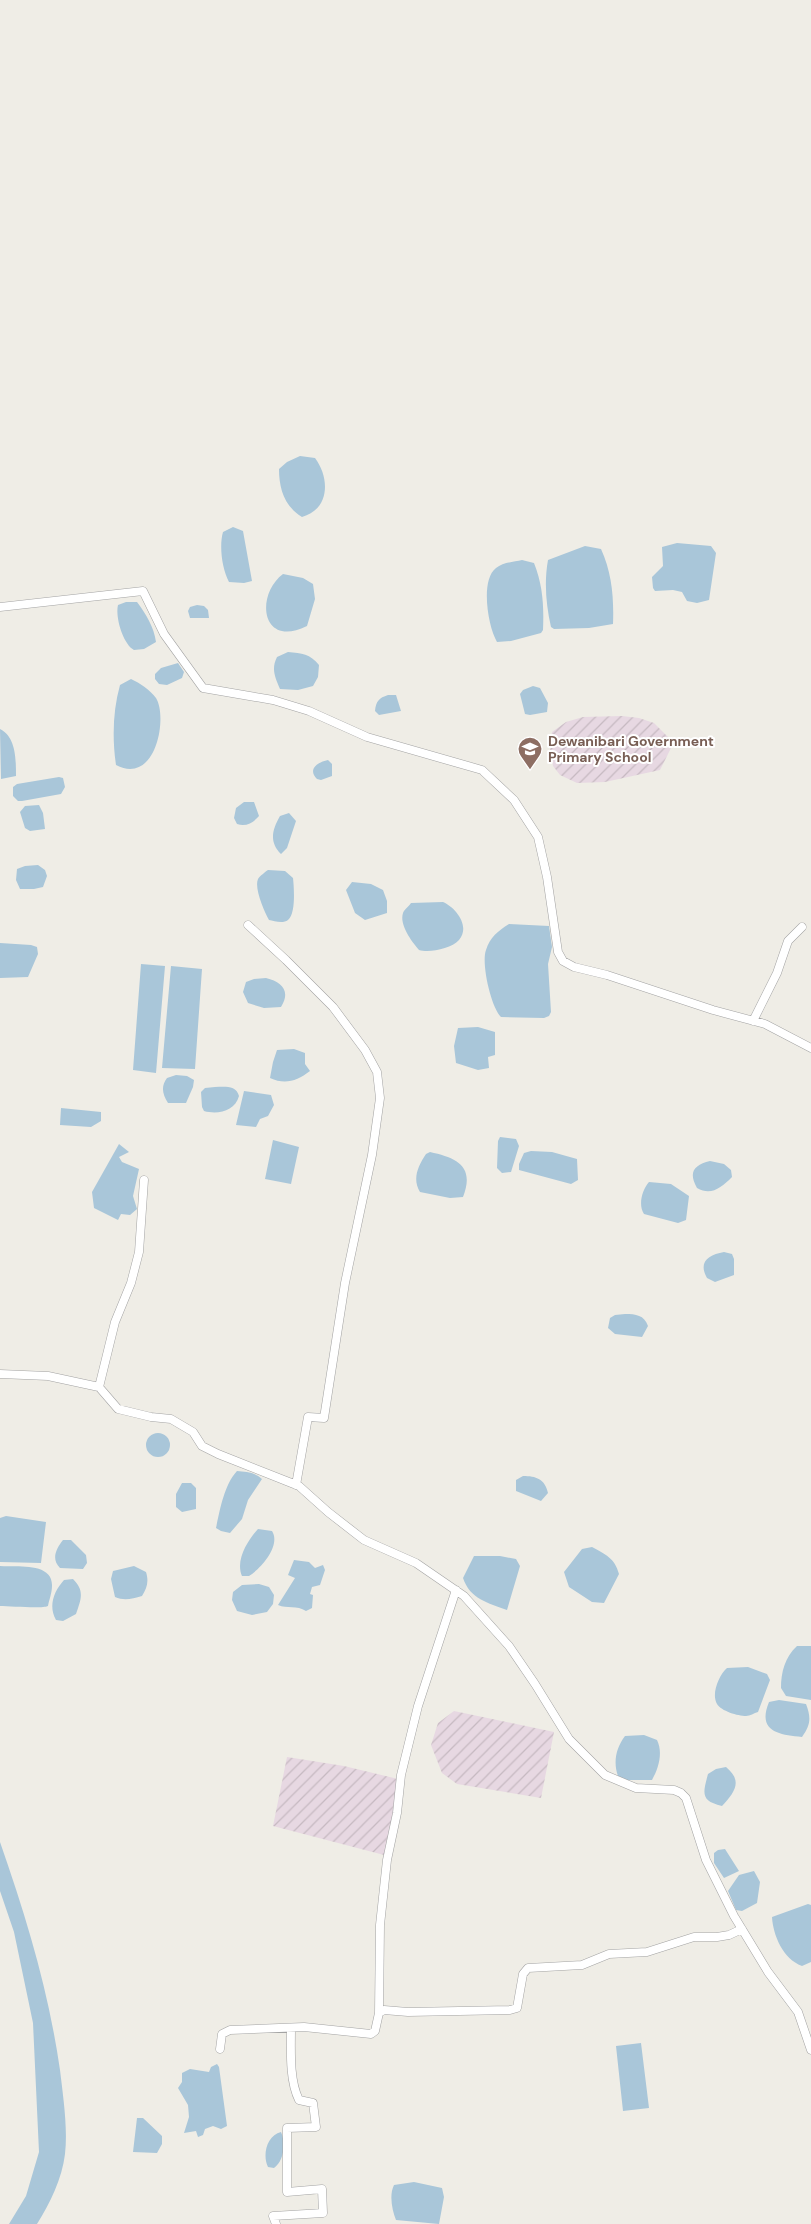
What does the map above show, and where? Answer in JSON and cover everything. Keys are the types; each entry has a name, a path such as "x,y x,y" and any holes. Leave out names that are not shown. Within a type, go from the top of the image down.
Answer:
{"street":[{"path":"0,607 143,592 164,634 202,688 272,700 309,712 367,737 482,770 514,800 538,838 547,877 558,952 563,961 574,967 765,1024 811,1048"},
{"path":"248,925 286,960 338,1015 365,1050 377,1072 380,1098 372,1155 345,1283 324,1418 308,1417 296,1485"},
{"path":"753,1021 777,973 788,941 802,927"},
{"path":"99,1387 115,1322 131,1283 139,1252 144,1180"},
{"path":"0,1374 48,1376 99,1387 118,1408 151,1417 171,1419 193,1432 202,1446 296,1485 364,1540 416,1563 464,1596 508,1646 536,1684 569,1739 605,1775 636,1788 674,1790 686,1798 706,1860 742,1929 768,1972 798,2012 811,2050"},
{"path":"220,2049 222,2034 230,2030 304,2026 371,2034 375,2032 379,2013 380,1925 387,1860 397,1813 401,1775 418,1706 456,1590"},
{"path":"379,2013 384,2010 408,2012 510,2010 517,2008 523,1974 528,1968 582,1965 609,1954 647,1952 694,1937 718,1937 729,1935 742,1929"},
{"path":"276,2224 273,2216 322,2213 322,2189 287,2192 287,2128 316,2126 313,2103 299,2100 296,2094 291,2054 291,2028"}],"shaded area":[{"path":"622,716 639,718 654,723 668,737 671,748 660,770 605,782 577,783 560,775 553,766 550,747 552,732 566,722 583,717"},
{"path":"454,1711 554,1732 541,1798 457,1784 442,1773 431,1745 438,1723"},
{"path":"287,1757 344,1766 398,1779 394,1819 384,1855 273,1826"}],"water":[{"path":"300,456 315,458 320,466 325,483 325,492 318,507 302,517 291,508 284,496 280,483 279,469 287,462"},
{"path":"233,527 243,531 252,581 244,583 229,582 227,577 221,544 223,532"},
{"path":"677,543 711,546 716,553 709,600 697,603 687,601 682,592 673,590 655,591 653,588 652,577 663,566 662,547"},
{"path":"585,546 601,549 605,558 612,586 613,624 589,628 554,629 551,627 547,602 546,577 548,560"},
{"path":"522,560 534,563 537,571 542,596 543,630 541,633 511,641 497,642 491,626 487,604 488,583 491,574 496,568 505,563"},
{"path":"283,574 303,578 313,584 315,599 307,626 292,631 280,631 272,625 267,616 268,594 274,583"},
{"path":"126,602 137,602 155,636 156,642 144,649 134,650 123,636 117,610 118,605"},
{"path":"204,606 208,610 209,618 190,618 188,611 190,607"},
{"path":"288,652 305,655 312,658 319,665 318,677 313,686 298,690 280,689 275,677 274,665 277,657"},
{"path":"178,663 184,672 182,678 167,685 159,684 155,679 155,674 161,668"},
{"path":"131,679 145,687 156,698 160,719 156,746 149,758 141,766 130,769 116,765 114,734 116,704 120,685"},
{"path":"533,686 540,688 548,703 547,712 525,714 520,694 523,690"},
{"path":"388,695 396,695 401,711 379,715 375,711 377,702"},
{"path":"0,729 9,737 12,743 16,769 16,776 1,779"},
{"path":"328,760 332,764 332,776 321,780 317,779 313,769 317,764"},
{"path":"59,777 63,778 65,787 61,794 22,801 18,801 13,796 13,787 17,784"},
{"path":"244,802 254,802 259,816 249,824 240,825 237,824 234,818 236,808"},
{"path":"39,805 43,813 45,829 30,831 25,828 20,812 25,806"},
{"path":"289,813 296,821 287,848 281,854 275,845 273,836 280,816"},
{"path":"38,865 45,870 47,876 43,887 20,889 16,880 17,869"},
{"path":"268,870 285,871 293,878 294,894 291,917 284,922 269,920 260,899 257,888 258,879"},
{"path":"352,882 371,884 383,890 387,901 387,913 365,920 355,913 346,890"},
{"path":"443,902 448,904 460,918 463,929 462,935 451,946 434,951 419,950 404,928 402,918 404,912 411,903"},
{"path":"509,924 549,926 552,947 548,964 551,1012 549,1016 544,1018 501,1017 497,1012 486,974 485,956 492,938"},
{"path":"0,943 37,947 38,954 28,977 0,978"},
{"path":"141,964 165,966 156,1073 133,1070"},
{"path":"171,966 202,969 195,1069 162,1068"},
{"path":"266,978 276,982 283,988 285,996 281,1007 264,1008 248,1003 243,992 246,982"},
{"path":"478,1027 495,1032 495,1055 488,1057 489,1068 478,1070 456,1063 454,1046 458,1028"},
{"path":"294,1049 305,1053 305,1064 310,1071 291,1081 270,1078 277,1050"},
{"path":"176,1075 187,1076 194,1080 186,1103 168,1103 164,1096 163,1087 165,1081 167,1078"},
{"path":"205,1088 233,1088 238,1092 237,1101 225,1111 204,1111 201,1092"},
{"path":"244,1091 271,1095 274,1105 268,1116 260,1119 256,1127 236,1125"},
{"path":"61,1108 101,1112 101,1121 91,1127 60,1125"},
{"path":"500,1137 516,1139 519,1146 511,1172 502,1173 497,1168 498,1141"},
{"path":"273,1140 299,1147 291,1184 265,1179"},
{"path":"119,1144 129,1152 119,1157 122,1162 139,1169 133,1196 137,1209 130,1215 121,1214 118,1220 94,1208 92,1192"},
{"path":"531,1151 552,1152 577,1159 578,1180 571,1184 519,1170 519,1164 524,1153"},
{"path":"430,1152 448,1157 461,1165 467,1178 463,1197 450,1198 420,1192 416,1182 418,1168 426,1154"},
{"path":"710,1161 724,1164 731,1170 732,1177 716,1190 707,1191 697,1188 693,1173 696,1167"},
{"path":"649,1182 671,1184 689,1196 686,1220 678,1223 644,1214 641,1206 642,1198 644,1189"},
{"path":"724,1252 732,1254 734,1259 734,1275 715,1282 707,1278 704,1272 704,1264 709,1257"},
{"path":"615,1315 636,1315 644,1319 648,1326 642,1337 615,1334 608,1328 610,1318"},
{"path":"158,1433 167,1436 170,1445 167,1454 158,1457 149,1454 146,1445 149,1436"},
{"path":"237,1471 247,1472 262,1479 248,1500 242,1519 230,1533 216,1528 226,1490"},
{"path":"523,1476 539,1479 545,1484 548,1493 541,1501 516,1491 516,1480"},
{"path":"182,1483 191,1483 196,1488 196,1509 182,1512 176,1507 176,1494"},
{"path":"6,1516 46,1522 41,1563 0,1562 0,1518"},
{"path":"258,1529 272,1531 274,1543 272,1549 259,1568 249,1576 242,1576 240,1570 241,1557 250,1539"},
{"path":"63,1540 71,1540 86,1555 87,1563 83,1569 60,1568 57,1565 55,1554"},
{"path":"592,1547 612,1560 619,1574 604,1603 592,1602 569,1587 564,1572 582,1549"},
{"path":"474,1556 500,1556 516,1559 520,1566 507,1610 475,1596 466,1585 463,1578"},
{"path":"294,1560 309,1562 315,1568 323,1565 325,1570 320,1585 312,1587 310,1594 313,1595 312,1608 306,1611 278,1605 295,1578 288,1575"},
{"path":"0,1566 33,1567 47,1573 51,1578 52,1586 48,1606 0,1606"},
{"path":"134,1566 146,1572 147,1585 142,1596 128,1599 115,1597 111,1579 113,1571"},
{"path":"73,1579 81,1591 76,1614 63,1621 56,1620 52,1604 57,1589 64,1580"},
{"path":"259,1584 269,1587 274,1595 273,1604 267,1612 252,1615 237,1611 232,1600 233,1592 242,1585"},
{"path":"797,1646 811,1646 811,1700 786,1696 781,1688 784,1665 789,1655"},
{"path":"748,1667 767,1674 770,1680 758,1712 749,1716 743,1716 730,1713 719,1707 715,1700 715,1690 721,1675 727,1668"},
{"path":"779,1700 806,1704 809,1721 802,1737 778,1733 768,1725 766,1712 769,1702"},
{"path":"644,1735 657,1740 660,1750 657,1770 652,1780 626,1780 618,1776 616,1760 618,1750 625,1736"},
{"path":"726,1767 736,1782 731,1796 722,1806 710,1802 704,1791 708,1774 716,1769"},
{"path":"0,1842 28,1927 43,1982 55,2040 65,2112 66,2144 61,2173 55,2190 37,2224 9,2224 26,2196 39,2152 33,2023 14,1932 0,1891"},
{"path":"725,1849 739,1871 724,1878 714,1863 714,1853"},
{"path":"754,1871 760,1882 757,1903 742,1911 736,1910 728,1891 739,1875"},
{"path":"808,1904 811,1905 811,1962 802,1966 789,1958 780,1946 774,1931 772,1917"},
{"path":"641,2043 649,2108 623,2111 616,2046"},
{"path":"217,2064 227,2126 221,2129 213,2126 205,2129 203,2135 198,2137 196,2131 184,2133 189,2117 188,2105 178,2088 182,2082 182,2073 190,2069 209,2072 211,2067"},
{"path":"137,2118 143,2118 162,2136 162,2144 157,2153 133,2152"},
{"path":"281,2132 284,2146 282,2156 274,2168 268,2167 266,2162 267,2146 272,2137"},
{"path":"414,2182 442,2188 444,2197 439,2224 396,2220 392,2202 394,2185"}],"place":[{"name":"Dewanibari Government Primary School","path":"530,770"}]}
